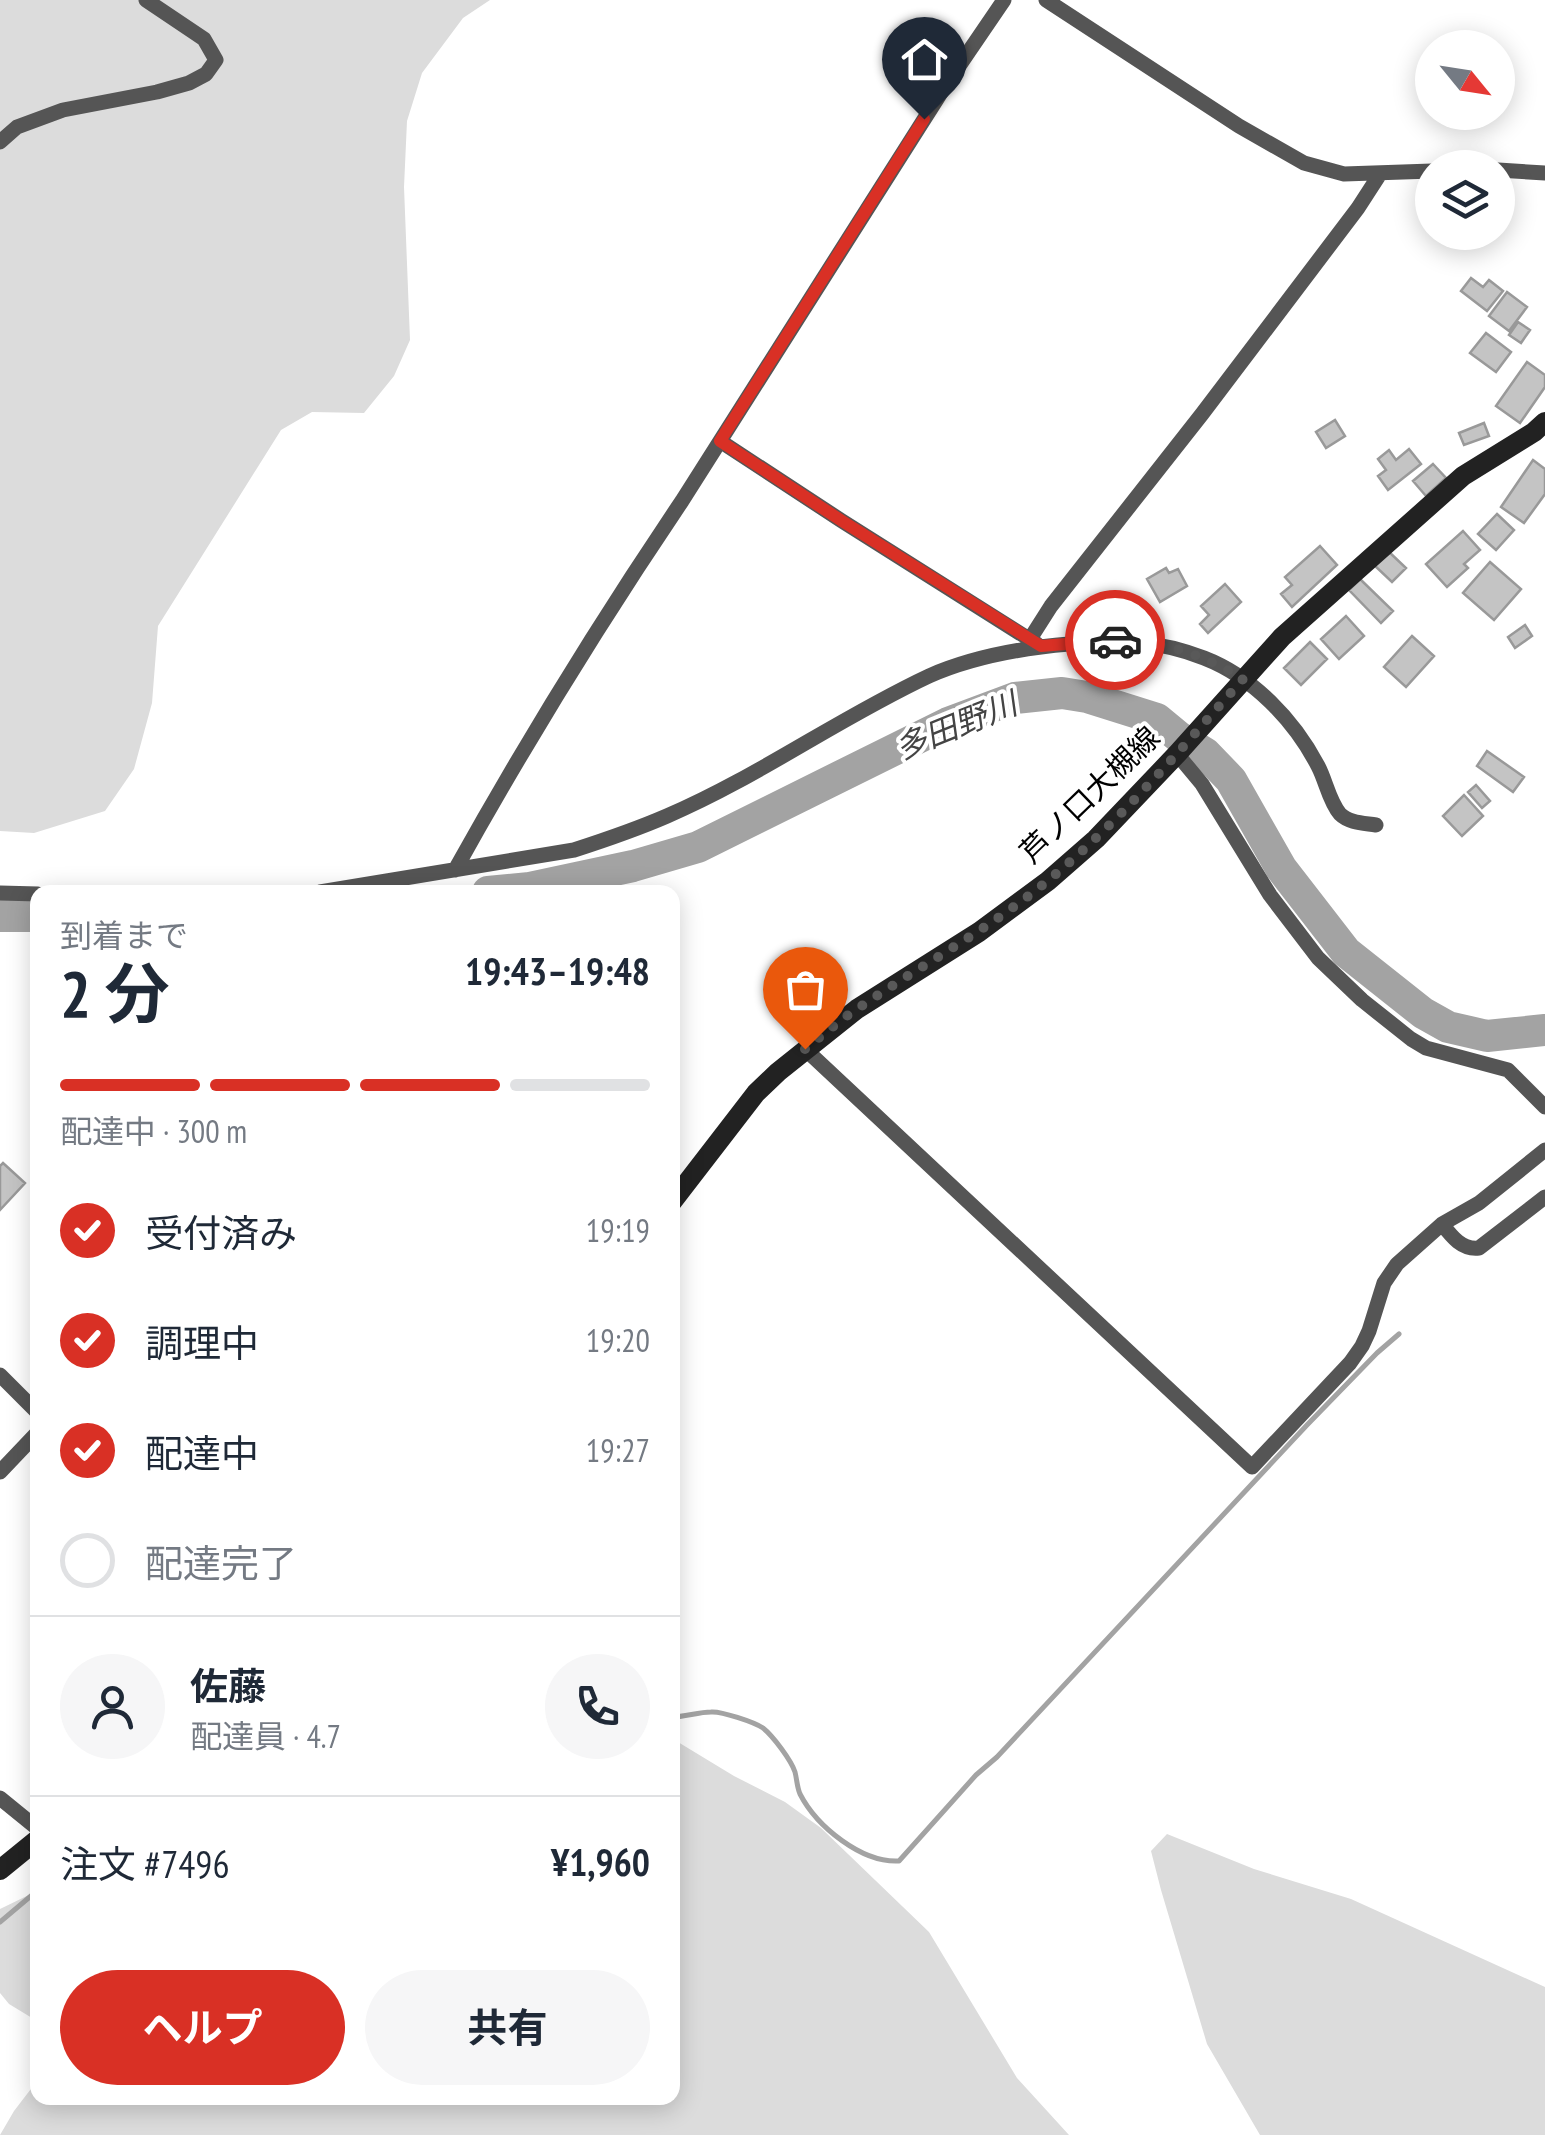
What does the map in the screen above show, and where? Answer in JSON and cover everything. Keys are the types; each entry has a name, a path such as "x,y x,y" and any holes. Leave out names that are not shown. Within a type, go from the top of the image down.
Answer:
{"main road":[{"name":"芦ノ口大槻線","path":"680,1192 756,1092 857,1008 979,932 1048,880 1096,839 1282,637 1464,476 1545,422"},
{"path":"0,1870 30,1846"}],"street":[{"path":"0,142 16,127 63,110 157,92 206,74 216,60 204,39 146,0"},
{"path":"455,870 510,769 640,562 1004,0"},
{"path":"1046,0 1304,164 1344,174 1415,172"},
{"path":"1515,171 1545,173"},
{"path":"1035,642 1051,606 1202,414 1380,174"},
{"path":"720,441 1035,642"},
{"path":"363,885 574,850 652,822 932,675 1035,642 1144,642 1203,658 1243,679 1292,726 1318,765 1341,815 1376,826"},
{"path":"1177,754 1202,784 1270,894 1318,958 1351,990 1426,1048 1508,1070 1545,1107"},
{"path":"0,893 30,894"},
{"path":"805,1049 1252,1467 1350,1363 1369,1332 1384,1283 1397,1264 1442,1224 1479,1203 1545,1150"},
{"path":"1442,1224 1459,1242 1470,1249 1479,1248 1545,1197"},
{"path":"0,1375 30,1405"},
{"path":"0,1472 30,1440"},
{"path":"0,1798 30,1823"}],"shaded area":[{"path":"0,0 490,0 463,18 422,73 407,121 404,187 410,340 394,376 364,413 312,412 281,430 158,626 152,703 134,769 105,811 34,833 0,831"},
{"path":"680,1743 785,1802 821,1828 929,1932 1017,2078 1069,2135 0,2135 30,2090 30,2105 680,2105"},
{"path":"1167,1834 1254,1869 1351,1899 1545,1987 1545,2135 1260,2135 1207,2044 1151,1851"},
{"path":"30,1894 30,2017 9,2004 0,1993 0,1909"}],"building":[{"path":"1471,278 1483,287 1489,280 1503,291 1487,311 1461,291"},
{"path":"1507,292 1527,307 1509,331 1489,316"},
{"path":"1518,322 1530,330 1521,343 1509,335"},
{"path":"1486,333 1511,352 1496,372 1470,353"},
{"path":"1527,362 1545,375 1545,387 1520,423 1496,406"},
{"path":"1335,420 1345,436 1326,448 1316,432"},
{"path":"1484,423 1489,436 1464,445 1459,433"},
{"path":"1409,449 1421,464 1388,490 1378,476 1386,470 1378,459 1389,450 1396,460"},
{"path":"1533,460 1545,469 1545,494 1524,523 1501,507"},
{"path":"1433,464 1446,478 1426,496 1413,481"},
{"path":"1497,514 1514,530 1496,550 1478,534"},
{"path":"1463,531 1480,550 1464,564 1468,568 1447,587 1426,564"},
{"path":"1320,546 1337,565 1292,607 1281,594 1292,585 1285,577"},
{"path":"1388,551 1406,568 1392,582 1374,565"},
{"path":"1490,562 1521,589 1494,620 1463,593"},
{"path":"1166,568 1169,573 1178,569 1187,586 1160,602 1147,579"},
{"path":"1360,579 1393,611 1381,623 1349,590"},
{"path":"1225,584 1241,602 1208,633 1200,624 1209,615 1201,606"},
{"path":"1346,616 1364,636 1339,659 1321,639"},
{"path":"1525,625 1532,636 1515,648 1508,637"},
{"path":"1412,636 1434,656 1406,687 1384,667"},
{"path":"1310,642 1327,659 1301,685 1284,668"},
{"path":"1487,751 1524,777 1513,792 1477,766"},
{"path":"1476,785 1490,801 1482,808 1468,792"},
{"path":"1464,795 1483,816 1462,836 1443,816"},
{"path":"3,1163 25,1183 0,1210 0,1166"}],"waterway":[{"name":"多田野川","path":"544,885 698,847 948,723 1015,698 1062,693 1157,719 1206,754 1231,780 1281,868 1346,952 1423,1013 1448,1027 1487,1036 1545,1030"},
{"name":"多田野川","path":"0,916 30,916"},
{"path":"680,1716 716,1712 763,1728 790,1761 800,1794 817,1819 856,1849 899,1861 1307,1425 1399,1334"},
{"path":"0,1922 30,1897"}],"way so far":[{"path":"805,1049 857,1008 979,932 1048,880 1096,839 1243,679 1222,666 1175,649 1115,640"}],"route":[{"path":"924,119 720,441 1041,646 1115,640"}]}
